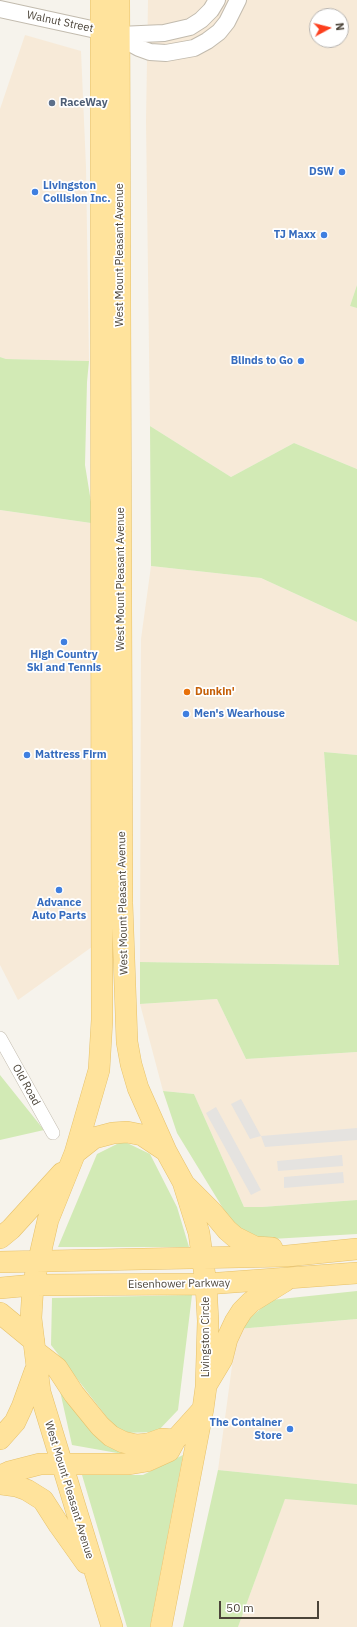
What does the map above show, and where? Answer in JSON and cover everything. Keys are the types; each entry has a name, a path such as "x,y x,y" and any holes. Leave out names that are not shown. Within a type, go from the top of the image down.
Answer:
{"main road":[{"name":"West Mount Pleasant Avenue","path":"101,0 116,16 121,758 124,973 127,1042 131,1064 138,1088 166,1151"},
{"name":"West Mount Pleasant Avenue","path":"73,1157 98,1070 102,1020 116,16"},
{"path":"0,1238 11,1229 73,1157 94,1138 113,1133 127,1132 142,1135 166,1151"},
{"name":"Livingston Circle","path":"166,1151 182,1182 199,1233 206,1284 208,1321 206,1387 203,1409"},
{"path":"0,1439 15,1422 22,1407 35,1352 31,1318 33,1286 38,1261 48,1220 73,1157"},
{"path":"182,1182 235,1237 255,1247 270,1248 287,1256"},
{"path":"0,1262 287,1256 357,1249"},
{"name":"Eisenhower Parkway","path":"0,1288 33,1286 206,1284 357,1273"},
{"path":"206,1387 222,1359 227,1339 242,1311 250,1302 288,1279"},
{"path":"0,1313 35,1352 57,1368 74,1394 100,1426 111,1436 123,1442 136,1445 148,1444 162,1439 176,1440"},
{"name":"West Mount Pleasant Avenue","path":"35,1352 40,1392 112,1627"},
{"path":"0,1476 8,1472 40,1464 129,1464 148,1461 170,1451 176,1440 203,1409"},
{"path":"161,1627 203,1409"},
{"path":"0,1484 16,1486 27,1490 43,1500 96,1578"}],"street":[{"name":"Walnut Street","path":"0,9 116,16 164,33 190,27 212,10 217,0"},
{"name":"Walnut Street","path":"116,16 128,42 150,52 166,53 194,48 207,41 219,32 230,17 238,0"},
{"name":"Old Road","path":"0,1038 53,1133"}],"shaded area":[{"path":"148,0 357,0 357,285 350,306 357,308 357,469 294,443 231,477 150,426 146,121"},
{"path":"25,35 81,51 86,167 89,361 6,359 0,357 0,109"},
{"path":"0,510 91,523 96,944 18,1000 0,965"},
{"path":"151,566 261,578 357,622 357,755 324,752 339,965 140,962 141,639"},
{"path":"217,999 246,1059 357,1052 357,1200 244,1207 194,1094 163,1091 140,1004"},
{"path":"241,1099 261,1136 250,1139 231,1104"},
{"path":"216,1107 261,1190 251,1195 206,1113"},
{"path":"357,1128 357,1140 265,1147 261,1136"},
{"path":"342,1155 343,1166 278,1171 277,1161"},
{"path":"343,1172 344,1183 284,1188 284,1177"},
{"path":"357,1319 357,1484 218,1470 237,1329"},
{"path":"285,1498 357,1505 357,1627 238,1627"}],"green space":[{"path":"357,285 357,308 350,306"},
{"path":"0,357 6,359 89,361 85,465 91,502 91,523 0,510"},
{"path":"150,426 231,477 294,443 357,469 357,622 261,578 151,566"},
{"path":"324,752 357,755 357,1052 246,1059 217,999 140,1004 140,962 339,965"},
{"path":"0,1075 44,1130 0,1140"},
{"path":"163,1091 194,1094 244,1207 357,1200 357,1234 255,1240 232,1223 177,1133"},
{"path":"123,1141 150,1154 177,1207 189,1247 58,1247 97,1154"},
{"path":"357,1291 357,1319 237,1329 271,1300"},
{"path":"192,1295 178,1410 157,1432 119,1433 51,1345 52,1298"},
{"path":"60,1391 94,1434 123,1454 72,1445"},
{"path":"183,1455 150,1627 127,1627 82,1475 143,1475"},
{"path":"218,1470 357,1484 357,1505 285,1499 238,1627 183,1627"}],"place":[{"name":"RaceWay","path":"52,103"},
{"name":"DSW","path":"342,172"},
{"name":"Livingston Collision Inc.","path":"35,192"},
{"name":"TJ Maxx","path":"324,235"},
{"name":"Blinds to Go","path":"301,361"},
{"name":"High Country Ski and Tennis","path":"64,642"},
{"name":"Dunkin'","path":"187,692"},
{"name":"Men's Wearhouse","path":"186,714"},
{"name":"Mattress Firm","path":"27,755"},
{"name":"Advance Auto Parts","path":"59,890"},
{"name":"The Container Store","path":"290,1429"}]}
